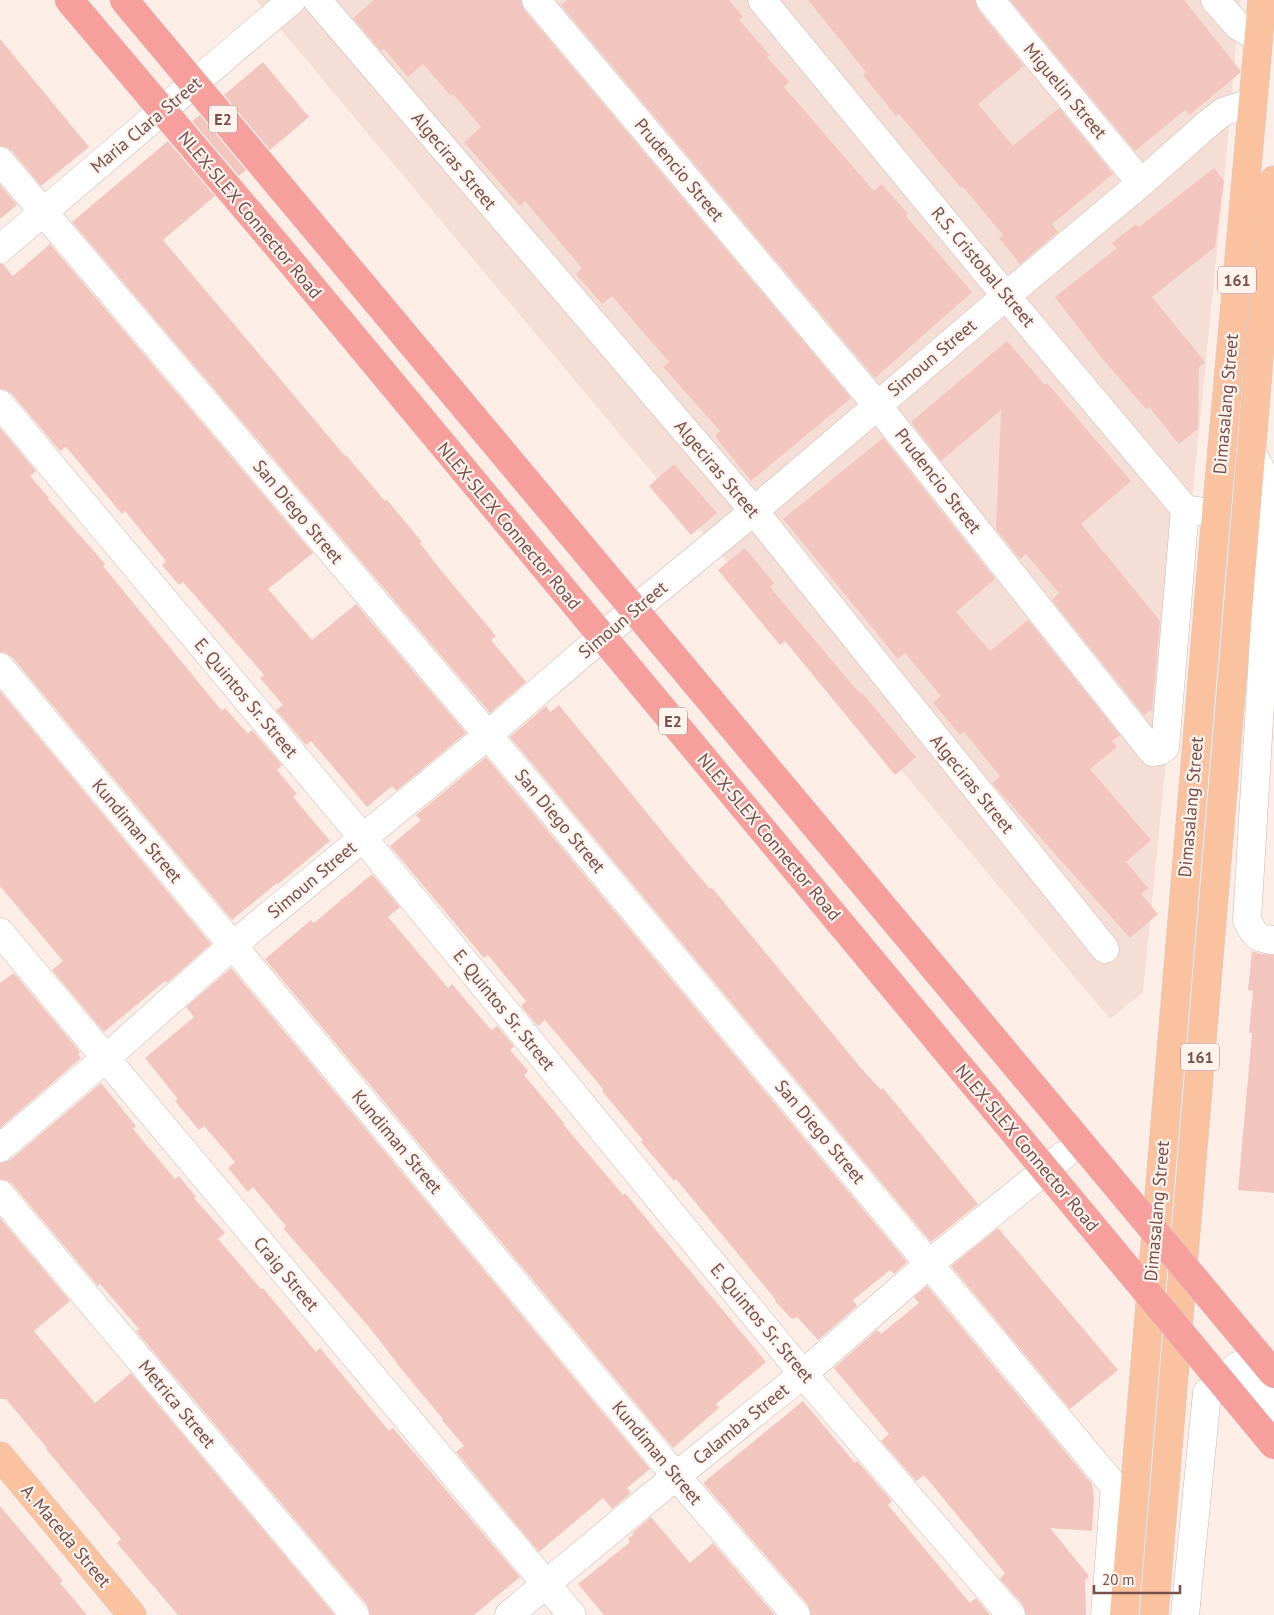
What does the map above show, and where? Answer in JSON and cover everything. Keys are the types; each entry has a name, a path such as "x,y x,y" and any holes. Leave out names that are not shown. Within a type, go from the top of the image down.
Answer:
{"highway":[{"name":"NLEX-SLEX Connector Road","path":"69,0 286,256 1274,1445"},
{"name":"E2","path":"124,0 1274,1374"}],"main road":[{"name":"Dimasalang Street","path":"1124,1615 1216,513 1262,0"},
{"name":"Dimasalang Street","path":"1154,1615 1274,180"},
{"name":"A. Maceda Street","path":"0,1456 132,1615"}],"street":[{"name":"Maria Clara Street","path":"0,249 292,0"},
{"name":"Algeciras Street","path":"317,0 754,512 1105,949"},
{"name":"Prudencio Street","path":"536,0 877,405 1153,752 1160,751 1165,747 1186,509"},
{"name":"R.S. Cristobal Street","path":"762,0 1006,296 1186,509"},
{"name":"Miguelin Street","path":"990,0 1141,183"},
{"path":"1215,0 1238,26 1258,38"},
{"name":"Simoun Street","path":"0,1148 106,1058 233,945 488,735 618,623 754,512 877,405 1223,112 1252,102"},
{"name":"San Diego Street","path":"0,161 488,735 1115,1487 1105,1615"},
{"name":"E. Quintos Sr. Street","path":"0,404 363,838 803,1374 1011,1615"},
{"name":"Dimasalang Street","path":"1250,452 1269,484 1272,504 1247,920 1252,932 1268,940"},
{"path":"1186,509 1216,513"},
{"name":"Kundiman Street","path":"0,667 676,1476 796,1615"},
{"name":"Craig Street","path":"0,932 572,1615"},
{"name":"Calamba Street","path":"510,1615 676,1476 803,1374 929,1264 1064,1155"},
{"name":"Metrica Street","path":"0,1194 355,1615"},
{"path":"1185,1615 1207,1393 1237,1366 1274,1410"}],"shaded area":[{"path":"256,0 1240,0 1226,160 1143,992 1110,1019"}],"building":[{"path":"374,0 521,0 524,10 851,398 751,481 715,436 720,431 663,367 669,362 612,296 602,304 576,274 582,268 525,201 520,206 464,142 481,127 453,94 451,96 423,64 408,77 384,49 381,51 353,18"},
{"path":"567,0 729,0 743,17 739,20 770,55 767,57 789,82 784,87 874,191 882,184 908,214 906,216 972,292 875,378 561,5"},
{"path":"808,0 975,0 978,10 1024,66 978,104 1013,146 1059,108 1113,174 1052,224 1058,232 1020,264 999,238 1003,235 899,114 896,116 863,75 866,72"},
{"path":"1010,0 1184,0 1240,70 1240,73 1189,115 1185,110 1135,151"},
{"path":"0,39 89,147 41,186 12,151 0,146"},
{"path":"263,62 309,117 270,150 224,95"},
{"path":"200,115 246,170 239,176 192,121"},
{"path":"168,141 215,196 163,240 345,456 385,501 387,500 422,542 420,543 439,568 496,636 491,640 526,682 490,713 72,222"},
{"path":"1214,168 1224,181 1215,247 1152,297 1205,362 1199,367 1198,429 1179,444 1149,407 1146,409 1101,357 1055,297 1117,248 1112,243 1136,224 1139,227"},
{"path":"0,185 17,205 0,219"},
{"path":"50,244 313,553 268,589 312,640 356,604 466,733 396,791 392,786 367,807 311,741 306,745 276,710 283,705 260,678 264,675 183,582 179,585 162,565 166,561 125,511 122,514 66,447 60,451 12,394 0,389 0,264 3,264 13,276"},
{"path":"1007,341 1045,385 1047,383 1131,481 1081,524 1160,621 1152,711 1144,715 1052,600 1059,593 1026,554 1020,559 996,529 1001,410 941,461 911,422"},
{"path":"0,428 36,471 30,476 48,499 105,564 103,566 222,711 225,708 248,734 252,730 282,765 277,770 297,794 293,797 330,841 232,920 12,657 0,652"},
{"path":"883,438 995,579 956,612 990,651 1028,620 1120,735 1112,741 1117,747 1090,769 1151,840 1126,862 1148,888 1141,894 1158,914 1130,938 992,783 1000,776 964,732 960,735 933,703 941,696 905,653 898,659 783,519"},
{"path":"674,464 717,513 691,535 649,486"},
{"path":"745,548 774,583 770,587 916,757 895,775 785,641 780,645 718,570"},
{"path":"0,691 211,944 167,983 165,981 104,1032 52,970 63,961 0,886"},
{"path":"559,705 687,862 710,889 712,888 861,1068 881,1090 883,1088 978,1204 931,1242 510,737 546,706 550,712"},
{"path":"486,757 907,1262 894,1274 890,1270 853,1300 857,1306 818,1340 797,1317 792,1319 775,1301 676,1179 674,1181 641,1142 643,1140 602,1091 603,1089 545,1020 538,1026 521,1006 526,1001 488,955 484,958 390,846 421,820 416,815"},
{"path":"372,874 400,907 388,917 448,988 452,984 491,1030 497,1026 514,1046 510,1050 528,1071 524,1075 563,1124 623,1195 625,1193 766,1362 716,1404 719,1408 673,1448 265,959 311,920 314,923"},
{"path":"1252,951 1274,955 1274,1193 1238,1190 1252,1033 1249,1033 1253,991 1248,990"},
{"path":"231,968 650,1469 627,1488 631,1493 612,1509 603,1498 539,1552 456,1452 464,1446 369,1327 283,1228 286,1226 253,1187 248,1192 228,1168 235,1162 204,1126 199,1130 175,1101 178,1099 145,1058 194,1017 186,1007"},
{"path":"14,973 80,1052 78,1054 81,1058 0,1128 0,983"},
{"path":"101,1083 136,1126 133,1129 175,1179 179,1176 196,1197 194,1198 225,1233 218,1239 261,1289 263,1288 316,1352 320,1348 389,1431 393,1428 520,1577 474,1615 370,1615 367,1605 136,1331 139,1329 100,1284 98,1286 12,1184 0,1179 0,1163 10,1160"},
{"path":"0,1218 70,1301 34,1331 95,1403 131,1373 335,1615 178,1615 143,1574 117,1543 121,1539 47,1448 6,1399 0,1399"},
{"path":"998,1228 1118,1370 1070,1409 951,1266"},
{"path":"927,1286 1092,1484 1094,1498 1092,1531 1050,1528 1089,1576 1085,1580 1086,1615 1026,1615 1023,1605 1000,1579 1005,1573 924,1475 916,1481 881,1441 889,1434 834,1368 877,1330 881,1334 919,1303 914,1297"},
{"path":"803,1401 855,1463 857,1461 892,1501 888,1505 970,1603 976,1598 990,1615 811,1615 808,1605 703,1483"},
{"path":"0,1506 63,1581 60,1583 87,1615 0,1615"},
{"path":"651,1517 690,1563 713,1543 775,1615 604,1615 578,1584 630,1542 628,1539 634,1534 632,1533"}]}
